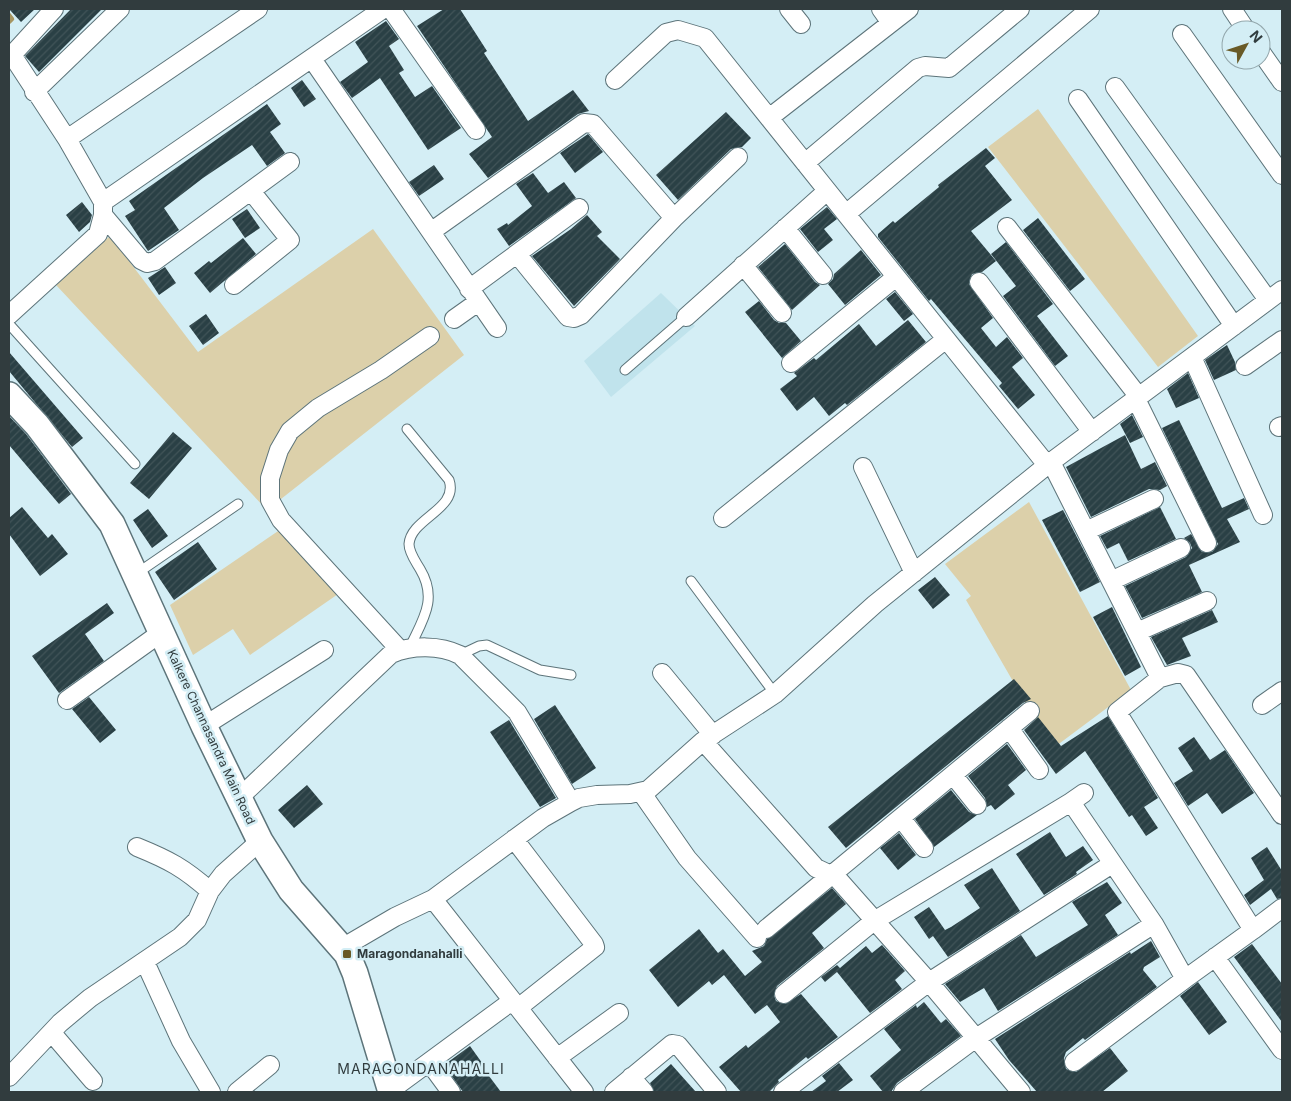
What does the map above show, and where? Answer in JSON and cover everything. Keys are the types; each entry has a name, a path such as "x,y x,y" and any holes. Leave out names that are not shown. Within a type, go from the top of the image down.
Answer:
{"main road":[{"name":"Kalkere Channasandra Main Road","path":"9,395 37,425 112,524 204,726 260,841 291,890 342,948 355,973 391,1091"}],"street":[{"path":"54,9 10,54 67,140 103,209 141,260 147,262 155,261 290,162"},
{"path":"34,92 120,9"},
{"path":"67,140 258,9"},
{"path":"9,315 98,234 103,209 383,9"},
{"path":"391,9 476,130"},
{"path":"789,9 801,24"},
{"path":"769,118 886,16 909,9"},
{"path":"805,164 918,68 925,66 949,68 1020,9"},
{"path":"846,214 1090,9"},
{"path":"1232,9 1239,20"},
{"path":"615,80 666,33 678,30 704,38 1049,464 1086,531 1160,678"},
{"path":"1182,34 1282,175"},
{"path":"312,59 497,328"},
{"path":"1271,66 1282,82"},
{"path":"342,948 433,899 542,818 571,802 579,798 597,795 648,790 708,738 775,694 874,604 1049,464 1275,295 1115,86"},
{"path":"1078,99 1234,326"},
{"path":"432,231 584,123 589,122 593,124 674,218"},
{"path":"517,254 568,317 574,318 580,315 674,218 738,157"},
{"path":"234,286 290,240 251,191"},
{"path":"686,317 827,191"},
{"path":"454,319 473,295 517,254 579,208"},
{"path":"1007,227 1138,398 1207,543"},
{"path":"785,228 823,275"},
{"path":"743,265 782,313"},
{"path":"791,363 896,277"},
{"path":"979,282 1092,432"},
{"path":"405,649 282,520 270,500 270,478 279,450 290,431 318,408 381,370 430,336"},
{"path":"724,518 946,339"},
{"path":"1245,366 1282,340"},
{"path":"1192,357 1263,516"},
{"path":"863,466 914,573"},
{"path":"1086,531 1154,499"},
{"path":"1111,581 1181,548"},
{"path":"1137,632 1207,601"},
{"path":"67,700 162,632"},
{"path":"240,797 392,654 405,649 449,649 460,655 516,712 571,802"},
{"path":"204,726 324,650"},
{"path":"662,673 708,738 816,868 832,875 929,982 1021,1092"},
{"path":"1253,930 1116,712 1160,678 1178,673 1186,675 1282,815"},
{"path":"1262,705 1282,691"},
{"path":"641,792 687,858 761,934 1030,710"},
{"path":"1009,728 1039,770"},
{"path":"952,775 977,805"},
{"path":"784,994 874,921 1077,798 1112,864 1154,924 1185,979"},
{"path":"900,818 924,848"},
{"path":"391,1091 428,1062 515,1004 594,947 514,839"},
{"path":"9,1076 90,998 180,938 197,920 210,891 223,874 260,841"},
{"path":"137,847 171,860 190,873 210,891"},
{"path":"783,1092 929,982 1112,864"},
{"path":"433,899 584,1092"},
{"path":"1074,1062 1282,908"},
{"path":"903,1092 976,1038 1154,924"},
{"path":"1215,957 1282,1050"},
{"path":"144,962 181,1041 211,1092"},
{"path":"557,1058 618,1013"},
{"path":"52,1033 94,1081"},
{"path":"614,1092 672,1044 678,1045 717,1092"},
{"path":"428,1062 451,1092"},
{"path":"237,1092 270,1065"},
{"path":"631,1077 644,1092"}],"lane":[{"path":"625,370 686,317"},
{"path":"9,324 135,464"},
{"path":"405,649 424,617 430,598 429,587 411,553 409,544 412,536 449,498 452,489 449,480 406,429"},
{"path":"136,574 238,504"},
{"path":"691,581 775,694"},
{"path":"460,655 479,646 487,645 540,670 570,675"}],"shaded area":[{"path":"1038,109 1198,336 1158,367 988,147"},
{"path":"373,229 464,355 267,510 56,285 110,236 198,352"},
{"path":"661,293 695,326 611,397 584,361"},
{"path":"1029,502 1131,690 1052,749 966,600 971,596 945,564"},
{"path":"284,527 341,592 250,655 233,629 193,655 170,605"}],"building":[{"path":"9,9 35,9 21,22"},
{"path":"71,9 102,9 39,72 25,56"},
{"path":"444,9 460,9 487,51 484,53 528,121 573,90 589,111 578,114 488,178 469,154 492,137 417,26"},
{"path":"386,21 399,39 389,46 404,70 399,73 415,97 432,86 461,128 428,150 380,78 352,98 340,82 368,62 355,42"},
{"path":"302,80 316,99 304,107 291,88"},
{"path":"267,104 281,124 270,132 285,153 267,166 252,145 203,178 164,208 179,230 148,251 125,216 135,210 129,201"},
{"path":"726,112 751,138 742,147 731,149 678,200 656,175"},
{"path":"588,134 603,152 575,173 560,153"},
{"path":"986,148 995,158 985,166 1012,200 971,231 996,261 982,272 972,274 969,284 993,318 981,328 996,347 1007,337 1023,358 1012,367 1035,395 1018,409 999,386 1002,383 931,299 929,301 878,237 878,234 893,221 895,223 939,187 938,185"},
{"path":"434,165 444,179 419,196 409,182"},
{"path":"533,173 548,193 564,182 576,198 509,246 497,229 507,223 508,225 532,206 516,184"},
{"path":"82,202 92,215 90,222 79,232 66,215"},
{"path":"827,207 837,219 824,229 833,240 818,252 800,229"},
{"path":"247,209 260,228 245,238 232,219"},
{"path":"587,215 602,232 597,236 620,259 574,306 532,256 571,229"},
{"path":"1038,218 1085,279 1070,291 1023,230"},
{"path":"243,238 256,254 210,293 194,273 209,261 211,263"},
{"path":"1006,242 1053,304 1037,316 1068,356 1055,366 1003,296 1016,286 991,254"},
{"path":"785,244 815,282 820,285 792,310 758,267"},
{"path":"861,250 881,275 845,305 828,284 833,279 834,274"},
{"path":"165,267 176,283 159,295 148,278"},
{"path":"895,292 913,314 904,321 886,299"},
{"path":"759,301 774,320 779,323 786,323 801,341 782,358 745,312"},
{"path":"206,314 219,333 203,345 189,326"},
{"path":"908,320 926,342 847,405 845,403 829,416 814,397 797,411 780,389 797,376 794,373 814,358 816,360 859,324 876,346"},
{"path":"1227,345 1235,362 1236,370 1214,380 1205,360"},
{"path":"9,352 83,438 72,447 9,371"},
{"path":"1188,373 1199,398 1176,408 1167,389"},
{"path":"1132,415 1143,437 1130,443 1120,424"},
{"path":"9,416 26,434 71,494 59,504 9,445"},
{"path":"1179,420 1222,508 1244,498 1249,509 1227,519 1240,542 1189,565 1202,592 1142,618 1125,586 1186,557 1192,548 1190,543 1184,538 1191,534 1202,552 1212,552 1218,544 1162,428"},
{"path":"173,432 192,448 149,499 130,483"},
{"path":"1125,435 1141,469 1155,462 1167,486 1160,490 1149,489 1091,517 1066,467"},
{"path":"22,507 48,538 52,534 68,554 40,576 9,534 9,518"},
{"path":"1160,507 1176,539 1128,561 1119,543 1107,549 1100,536"},
{"path":"148,509 168,536 152,548 133,520"},
{"path":"1063,510 1100,582 1080,592 1042,520"},
{"path":"198,542 217,569 174,600 155,572"},
{"path":"935,577 950,595 933,609 918,590"},
{"path":"107,603 114,613 85,634 104,661 59,693 32,656"},
{"path":"1112,607 1141,667 1125,676 1093,617"},
{"path":"1212,610 1218,622 1182,638 1191,656 1167,665 1151,637"},
{"path":"1014,679 1031,699 1023,703 846,848 828,827"},
{"path":"89,697 116,730 100,743 72,709"},
{"path":"555,705 596,768 572,784 534,719"},
{"path":"1108,716 1158,798 1144,807 1158,828 1146,836 1132,815 1129,817 1085,751 1056,774 1024,730 1038,717 1061,746"},
{"path":"509,720 556,798 540,807 490,732"},
{"path":"1194,737 1210,760 1225,750 1254,793 1222,814 1207,793 1188,806 1174,783 1193,771 1178,748"},
{"path":"1007,744 1026,770 1008,785 1015,794 995,810 991,805 987,807 985,798 968,776"},
{"path":"307,785 323,804 294,828 278,810"},
{"path":"951,790 969,812 977,815 934,847 915,819"},
{"path":"1050,832 1066,857 1083,846 1093,860 1076,872 1077,874 1044,895 1016,854"},
{"path":"899,833 916,855 898,870 880,848"},
{"path":"1267,847 1282,871 1282,898 1277,899 1271,889 1250,905 1244,895 1264,880 1251,858"},
{"path":"992,868 1020,911 948,957 933,936 929,939 914,917 929,907 945,930 951,927 980,908 964,885"},
{"path":"1107,882 1122,903 1105,915 1118,935 998,1011 984,988 960,1002 945,984 1021,935 1036,957 1088,925 1072,902"},
{"path":"832,888 846,904 812,933 824,948 777,986 774,995 776,1001 785,1004 801,994 838,1037 808,1059 806,1057 778,1080 779,1082 769,1092 741,1092 719,1067 746,1045 748,1048 780,1022 767,1005 755,1014 724,975 712,985 709,981 678,1007 649,970 699,929 718,953 723,949 745,976 762,962 752,951 764,946 767,939"},
{"path":"1151,941 1160,957 1144,967 1143,970 1157,987 1085,1040 1083,1038 1066,1052 1064,1058 1066,1069 1076,1072 1110,1048 1128,1071 1102,1092 1037,1092 1009,1060 995,1039 1130,952 1131,954"},
{"path":"1252,944 1282,984 1282,1022 1234,957"},
{"path":"882,945 905,971 895,980 902,989 870,1013 837,972 825,982 821,977 837,965 840,968 866,946 872,953"},
{"path":"1198,982 1227,1022 1209,1035 1180,996"},
{"path":"924,1002 941,1023 946,1019 961,1036 897,1083 891,1092 883,1092 870,1076 901,1050 884,1029 916,1005 917,1008"},
{"path":"470,1046 485,1067 483,1068 501,1092 463,1092 444,1065"},
{"path":"839,1063 853,1080 837,1092 811,1092 826,1081 822,1076"},
{"path":"671,1064 696,1092 654,1092 650,1083"}],"waterway":[{"path":"9,15 12,19 9,22"}],"place":[{"name":"Maragondanahalli","path":"347,954"}],"district":[{"name":"MARAGONDANAHALLI","path":"421,1069"}]}
